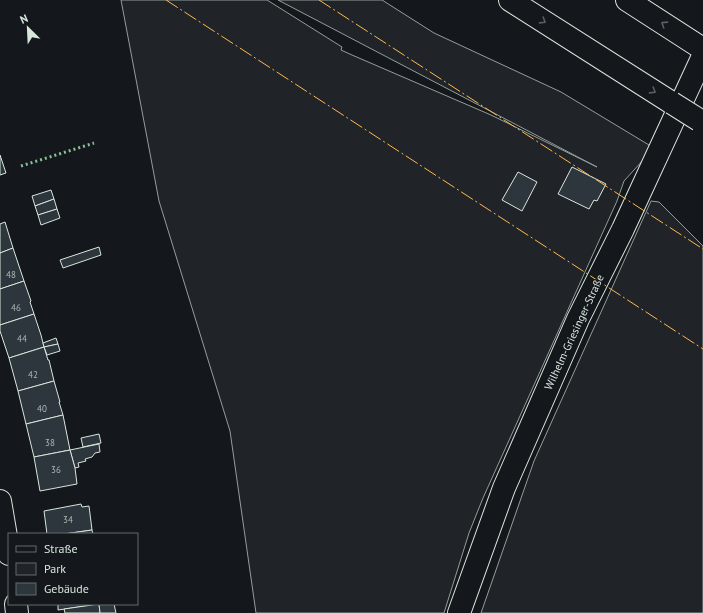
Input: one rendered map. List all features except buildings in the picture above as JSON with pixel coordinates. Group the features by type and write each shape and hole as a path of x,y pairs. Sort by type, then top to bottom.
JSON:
{"main road":[{"path":"510,0 701,121"},
{"path":"627,0 701,50"},
{"name":"Wilhelm-Griesinger-Straße","path":"459,613 504,488 572,333 623,228 701,50"},
{"path":"0,501 8,548"}],"green space":[{"path":"121,0 267,0 342,47 341,50 491,115 597,167 278,0 382,0 434,33 561,92 654,148 624,181 617,201 483,498 469,533 444,613 256,613 230,431 159,201"},
{"path":"651,201 659,202 703,246 703,613 481,613 534,461"}],"hedge":[{"path":"21,166 94,143"}],"power":[{"path":"166,0 703,349"},
{"path":"319,0 703,249"}]}
